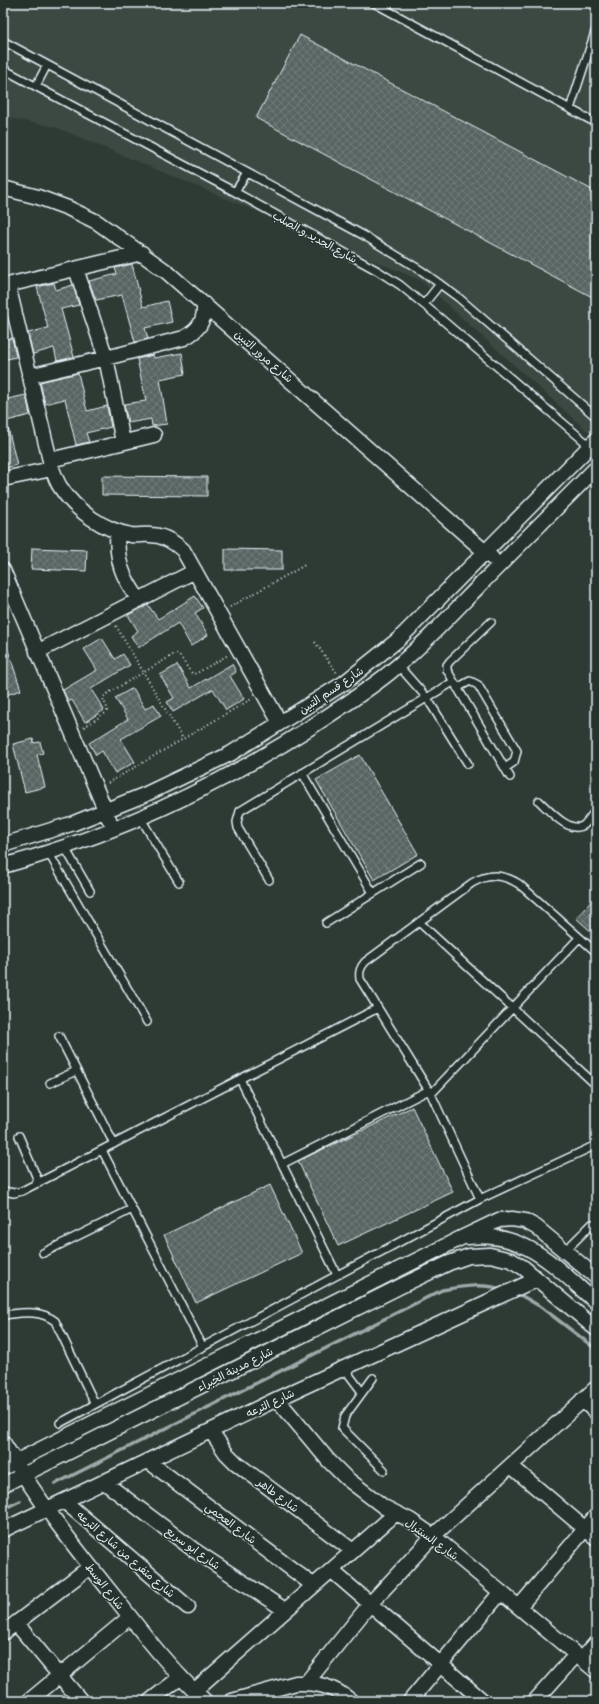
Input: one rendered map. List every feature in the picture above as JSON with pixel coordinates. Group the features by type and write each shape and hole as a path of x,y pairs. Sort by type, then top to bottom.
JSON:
{"street":[{"name":"شارع مرور التبين","path":"4,186 44,199 97,222 167,272 500,565"},
{"path":"142,253 5,286 30,376 51,464 60,487 71,502 86,514 117,532 134,535 151,534 163,537 174,542 183,550 280,723"},
{"path":"76,269 106,358 123,442"},
{"path":"30,376 184,338 193,333 201,325 204,315 204,304"},
{"path":"3,479 123,442 154,435"},
{"name":"شارع قسم التبين","path":"3,845 74,823 144,795 230,754 344,683 399,639 594,446"},
{"name":"شارع قسم التبين","path":"3,866 113,829 188,797 262,758 350,702 398,665 423,642 596,468"},
{"path":"117,532 117,551 121,568 128,584 139,600"},
{"path":"3,570 113,829"},
{"path":"37,652 195,571"},
{"name":"شارع مدينة الخبراء","path":"9,1465 499,1220 512,1219 525,1221 536,1226 596,1277"},
{"path":"459,1239 477,1236 495,1237 512,1240 528,1247 543,1256 596,1302"},
{"name":"شارع مدينة الخبراء","path":"3,1485 405,1284 449,1263 469,1256 490,1255 511,1260 538,1279 596,1329"},
{"name":"شارع الترعه","path":"3,1530 277,1399 538,1279"},
{"path":"307,1682 370,1604 433,1536 596,1388"},
{"name":"شارع السنترال","path":"277,1399 328,1460 346,1478 384,1507 410,1520 433,1536 596,1671"},
{"path":"582,1400 596,1412"},
{"name":"شارع طاهر","path":"211,1431 226,1453 236,1463 353,1551"},
{"name":"شارع الوسط","path":"3,1442 9,1465 23,1475 46,1509 130,1617 181,1677 205,1701"},
{"name":"شارع العجمي","path":"148,1461 313,1586"},
{"path":"511,1466 596,1538"},
{"name":"شارع ابو سريع","path":"104,1482 194,1550 285,1610"},
{"name":"شارع متفرع من شارع الترعه","path":"64,1501 188,1607"},
{"path":"194,1691 330,1570 396,1514"},
{"path":"519,1607 596,1516"},
{"path":"3,1632 90,1567"},
{"path":"330,1570 483,1701"},
{"path":"410,1701 501,1592"},
{"path":"29,1701 130,1617"},
{"path":"16,1623 81,1701"},
{"path":"535,1701 579,1657 596,1643"},
{"path":"150,1701 181,1677"},
{"path":"232,1701 296,1683 307,1682 329,1687 350,1701"}],"lane":[{"path":"374,3 596,122"},
{"path":"570,109 596,30"},
{"path":"3,41 383,246 440,284 465,303 596,417"},
{"path":"36,86 47,64"},
{"name":"شارع الحديد و الصلب","path":"3,69 235,192 378,271 400,285 594,446"},
{"path":"3,74 13,74"},
{"path":"235,192 247,173"},
{"path":"424,304 440,284"},
{"path":"491,622 447,665 447,670 510,777"},
{"path":"398,665 427,698 468,764"},
{"path":"269,880 238,828 238,816 243,808 427,698 455,685 470,681 478,685 517,751 514,762 505,768"},
{"path":"302,773 373,893"},
{"path":"539,801 563,823 570,827 577,828 583,825 596,810"},
{"path":"140,817 179,882"},
{"path":"64,846 90,891"},
{"path":"48,852 147,1022"},
{"path":"326,923 421,863"},
{"path":"480,1199 430,1092 360,979 359,973 361,967 365,962 481,878 491,876 501,876 520,884 596,952"},
{"path":"419,922 596,1085"},
{"path":"282,1164 430,1092 579,938"},
{"path":"3,1191 14,1193 39,1183 378,1008"},
{"path":"58,1036 114,1144"},
{"path":"50,1083 76,1071"},
{"path":"240,1079 337,1275"},
{"path":"19,1136 39,1183"},
{"path":"60,1423 480,1199 596,1145"},
{"path":"102,1150 203,1347"},
{"path":"43,1253 132,1209"},
{"path":"565,1251 592,1224"},
{"path":"3,1315 39,1313 48,1316 55,1321 95,1404"},
{"path":"344,1368 362,1392"},
{"path":"373,1378 344,1416 342,1428 384,1470"}],"path":[{"path":"219,613 305,565"},
{"path":"110,615 183,739"},
{"path":"315,642 344,683"},
{"path":"72,733 107,712 107,708 103,702 105,695 177,654 181,657 193,674 238,649"},
{"path":"97,790 262,692"}],"shaded area":[{"path":"3,3 596,3 596,439 420,280 55,127 3,117"}],"building":[{"path":"300,35 596,192 596,299 256,118"},
{"path":"132,264 143,307 167,301 172,322 145,328 148,339 135,342 122,295 96,300 89,281 117,274 115,268"},
{"path":"54,283 56,290 73,285 79,305 61,309 74,357 57,361 54,348 33,354 28,333 48,328 37,287"},
{"path":"12,338 16,357 3,360 3,340"},
{"path":"182,353 185,374 160,379 167,424 152,426 151,419 128,423 124,404 146,401 137,359 153,355 154,358"},
{"path":"78,373 87,411 107,406 111,427 86,433 89,442 76,445 65,399 45,404 40,382"},
{"path":"26,395 30,415 3,422 3,400"},
{"path":"7,424 17,465 3,469 3,425"},
{"path":"102,476 207,477 207,496 102,495"},
{"path":"32,548 87,550 86,571 31,569"},
{"path":"225,549 282,550 282,570 225,570"},
{"path":"195,596 203,608 195,613 208,635 191,646 178,623 138,648 131,636 138,631 128,615 148,605 158,619"},
{"path":"102,638 115,659 123,654 130,665 91,689 104,710 85,722 72,700 68,702 63,690 97,670 84,649"},
{"path":"3,641 5,641 21,690 3,696"},
{"path":"232,664 236,672 230,676 244,699 226,710 213,689 173,712 167,702 174,698 160,675 177,665 191,688"},
{"path":"133,688 145,709 154,704 161,716 121,739 135,762 115,773 102,751 96,755 89,743 128,719 115,698"},
{"path":"33,739 34,743 40,742 43,753 37,755 45,787 25,792 13,744"},
{"path":"360,755 418,854 374,880 316,780"},
{"path":"596,896 596,936 576,918"},
{"path":"412,1107 453,1192 338,1246 298,1161"},
{"path":"270,1185 302,1253 196,1303 164,1235"}],"waterway":[{"path":"55,1484 442,1290 466,1286 489,1286 505,1290"},
{"path":"517,1293 541,1307 596,1349"},
{"path":"3,1509 20,1501"}]}
